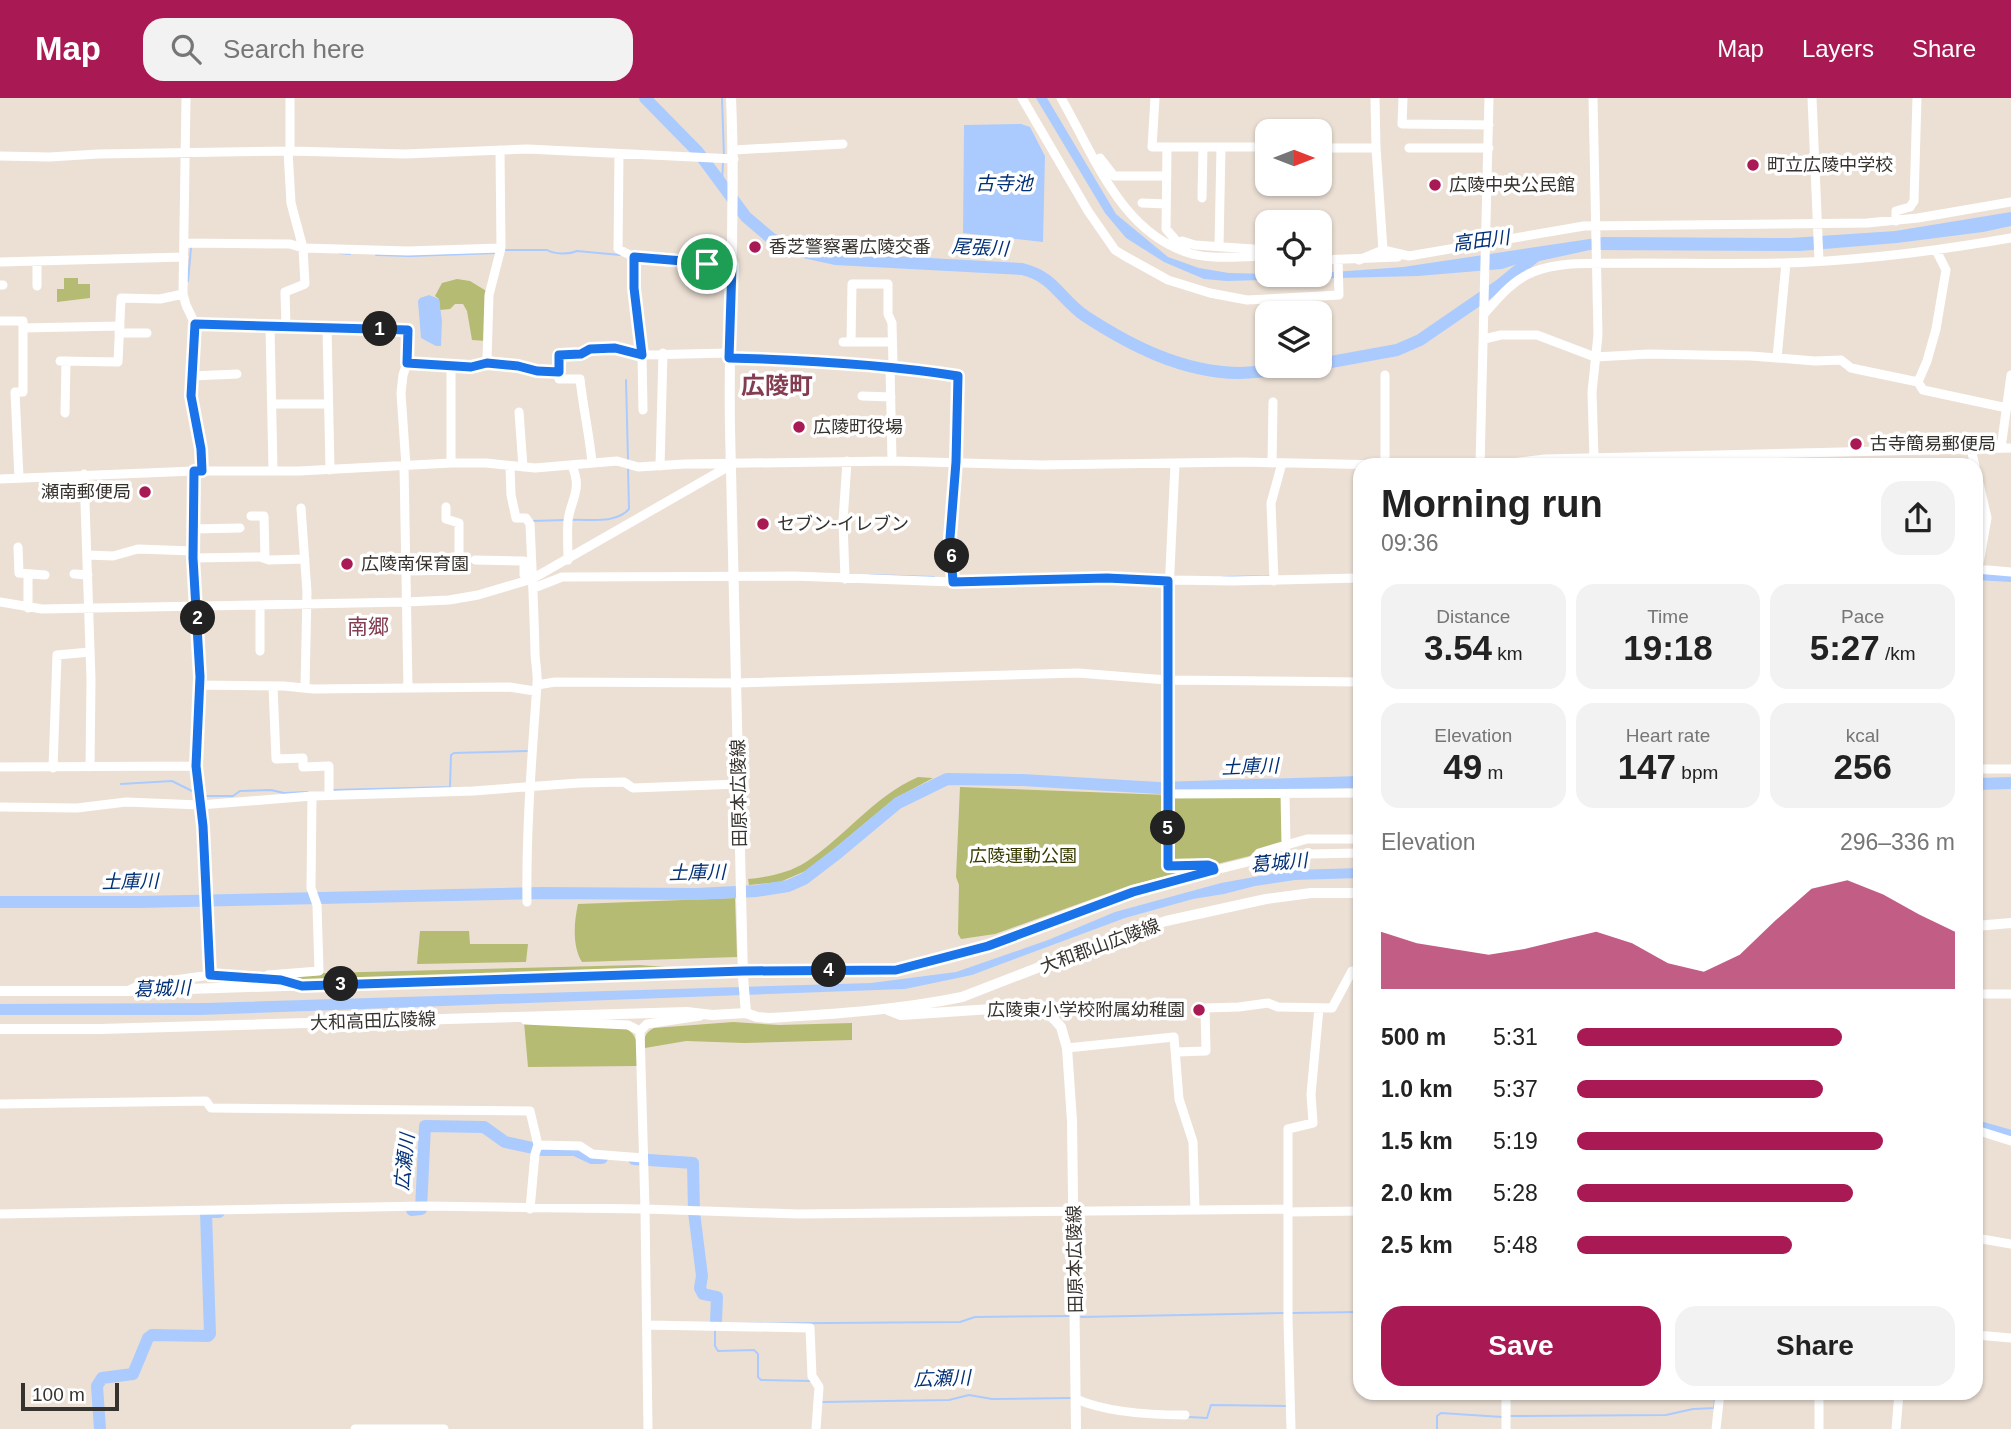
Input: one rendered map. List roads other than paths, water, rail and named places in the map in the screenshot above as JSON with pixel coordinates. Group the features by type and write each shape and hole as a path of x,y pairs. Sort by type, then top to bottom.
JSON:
{"main road":[{"name":"田原本広陵線","path":"731,98 726,157 733,184 729,356 745,1010 757,1017 769,1018 886,1009 901,1015 1023,1007 1051,1016 1061,1027 1067,1048 1074,1210 1076,1429"},
{"name":"大和郡山広陵線","path":"886,1009 962,997 1132,931 1166,921 1265,899 1311,893 1353,894"},
{"path":"1983,925 2011,923"},
{"path":"0,991 127,991 743,974"},
{"name":"大和高田広陵線","path":"0,1029 100,1029 687,1012 712,1014 745,1010"}],"street":[{"path":"186,98 183,294 195,324 192,404 201,449 193,529 200,685 196,766 208,909 210,975"},
{"path":"286,327 285,292 305,284 303,248 291,203 290,98"},
{"path":"1022,98 1088,211 1115,250 1168,280 1210,293 1247,299 1325,297 1339,295 1336,262 1332,258"},
{"path":"1061,98 1115,194 1138,222 1167,243 1195,254 1255,256"},
{"path":"1155,98 1152,147 1255,147"},
{"path":"1375,98 1383,250"},
{"path":"1402,98 1402,124 1489,125"},
{"path":"1482,458 1489,98"},
{"path":"1593,98 1598,335 1592,392 1594,457"},
{"path":"1812,98 1819,260"},
{"path":"1913,206 1917,98"},
{"path":"0,156 50,158 98,154 500,150 695,158 843,144"},
{"path":"1202,198 1203,147"},
{"path":"1219,246 1221,147"},
{"path":"1167,148 1166,229 1180,245 1192,248 1195,254"},
{"path":"1332,148 1376,148"},
{"path":"1409,148 1489,148"},
{"path":"487,360 489,295 501,252 500,150"},
{"path":"619,154 618,249 634,257 732,265"},
{"path":"1095,158 1100,158 1114,176 1167,176"},
{"path":"1332,262 1409,256 1595,227 1818,226 1896,221 2011,202"},
{"path":"1142,203 1166,204"},
{"path":"1896,221 1896,211 1913,206"},
{"path":"1913,206 1928,216"},
{"path":"1485,309 1510,286 1533,272 1560,266 1595,262 1819,260 1936,250 2011,238"},
{"path":"1179,241 1255,249"},
{"path":"184,243 501,252"},
{"path":"1359,260 1383,250 1409,256"},
{"path":"1918,382 1936,329 1947,270 1936,250"},
{"path":"0,262 184,257"},
{"path":"634,257 634,288 642,355 643,410"},
{"path":"37,261 37,286"},
{"path":"1777,358 1786,262"},
{"path":"892,342 847,342 852,284 888,284 888,314 892,323 892,342 891,366 892,461"},
{"path":"65,413 63,361 118,362 121,298 160,299 183,294"},
{"path":"0,321 23,321 23,392 15,392 19,478"},
{"path":"195,324 408,330 407,363 402,375 401,393 405,466 408,688"},
{"path":"270,327 273,471"},
{"path":"23,328 146,333"},
{"path":"327,328 330,470"},
{"path":"1484,340 1501,335 1537,334 1595,357 1649,354 1841,360 1850,368 1918,382 1923,390 2007,408"},
{"path":"592,462 580,379 559,379 559,355 581,354 590,349 615,348 642,355 826,361 891,366 958,376 956,462 950,538 953,578"},
{"path":"660,466 663,354"},
{"path":"407,363 471,367 487,363 559,372"},
{"path":"451,367 451,463"},
{"path":"192,376 237,374"},
{"path":"1385,375 1385,458"},
{"path":"1721,458 2006,448 2011,375"},
{"path":"862,396 891,397"},
{"path":"1273,402 1277,463 1271,503 1274,581"},
{"path":"272,404 328,404"},
{"path":"519,412 523,467"},
{"path":"1971,449 1973,458"},
{"path":"1564,458 1605,458"},
{"path":"0,479 84,474 330,470 451,463 523,467 572,466 592,462 660,466 847,461 1041,465 1353,464"},
{"path":"845,575 843,521 847,461"},
{"path":"1175,464 1168,581 1168,866 1208,865 1214,870"},
{"path":"0,602 29,608 89,608 406,602 449,600 478,595 533,577 568,560 731,465"},
{"path":"510,466 516,518 529,522 533,577 534,743 528,786 527,902"},
{"path":"568,560 568,519 576,487 572,466"},
{"path":"84,474 90,652 90,767"},
{"path":"1983,501 1987,518 1983,538"},
{"path":"406,571 459,570 459,523 446,519 446,506"},
{"path":"300,508 307,604 305,688"},
{"path":"251,516 264,516 265,558"},
{"path":"193,529 240,528"},
{"path":"19,547 19,573 45,575"},
{"path":"87,555 113,556 138,549 304,559"},
{"path":"475,560 524,561 524,575 533,577 845,575 1168,581 1353,578"},
{"path":"1983,570 2011,572"},
{"path":"74,574 88,575"},
{"path":"28,575 29,608"},
{"path":"260,605 260,651"},
{"path":"53,768 57,655 90,652"},
{"path":"200,685 534,689 555,682 735,683 1078,673 1167,680 1353,682"},
{"path":"273,685 276,760 303,758 303,766 329,766 329,791"},
{"path":"0,767 196,766"},
{"path":"1983,769 2011,769"},
{"path":"0,807 77,808 199,797 312,796 329,791 473,791 624,782 633,788 738,784"},
{"path":"1168,794 1353,793"},
{"path":"1285,794 1286,845"},
{"path":"260,979 287,972 319,971 317,905 311,888 312,796"},
{"path":"1252,861 1259,853 1307,839 1353,839"},
{"path":"743,974 896,970 988,946 1133,892 1214,870 1252,861 1310,854 1353,853"},
{"path":"1177,1052 1206,1051 1205,1007 1268,1003 1278,1007 1332,1008 1353,971"},
{"path":"127,991 140,985 210,975 281,980 302,986"},
{"path":"1983,994 2011,994"},
{"path":"1291,1429 1288,1129 1313,1123 1311,1094 1318,1008"},
{"path":"640,1031 648,1024 712,1014"},
{"path":"504,1018 536,1022 628,1025 640,1031"},
{"path":"640,1031 648,1429"},
{"path":"1067,1048 1174,1037 1179,1099 1193,1142 1195,1210"},
{"path":"0,1104 206,1101 211,1108 530,1111 538,1144 530,1209"},
{"path":"1983,1132 2011,1141"},
{"path":"538,1144 580,1146 592,1154 643,1158"},
{"path":"0,1214 424,1206 695,1209 798,1214 1074,1210 1353,1212"},
{"path":"1983,1239 2011,1244"},
{"path":"647,1325 810,1328 812,1376 819,1387 816,1429"},
{"path":"1983,1336 2011,1338"},
{"path":"1076,1399 1089,1405 1124,1412 1185,1415"},
{"path":"1506,1400 1506,1429"},
{"path":"1716,1429 1719,1400"},
{"path":"1819,1400 1819,1429"},
{"path":"1896,1429 1898,1400"},
{"path":"355,1429 444,1429"}],"water":[{"path":"1036,98 1047,98 1116,214 1168,257 1199,268 1255,274 1255,280 1204,279 1164,262 1126,238 1105,213"},
{"name":"古寺池","path":"1021,124 1030,127 1045,156 1043,242 963,233 964,125"},
{"path":"2011,212 2011,226 1897,243 1800,251 1590,250 1535,262 1523,262 1502,269 1418,276 1332,278 1332,272 1403,267 1603,237 1790,238 1895,231"},
{"path":"429,295 439,299 441,346 421,338 418,301"},
{"path":"1353,868 1353,878 1295,880 1193,899 1125,918 972,975 905,989 200,1015 0,1015 0,1004 206,1003 871,983 956,972 1048,940 1115,912 1221,883 1292,870"}],"waterway":[{"name":"尾張川","path":"645,98 698,152 746,217 772,239 803,252 835,259 1022,269 1042,277 1085,316 1139,347 1197,368 1238,373 1255,372"},
{"path":"722,98 724,156"},
{"path":"722,182 723,162"},
{"path":"188,281 191,248"},
{"path":"505,250 547,250 561,254 577,251 620,255"},
{"path":"339,253 350,254"},
{"path":"376,255 496,253"},
{"name":"尾張川","path":"1332,362 1397,350 1420,340 1500,285 1538,254"},
{"path":"628,258 630,273"},
{"path":"626,380 628,459"},
{"path":"571,520 610,519 624,514 629,509 628,468"},
{"path":"532,521 565,520"},
{"path":"1086,574 1123,575"},
{"path":"1983,574 2011,576"},
{"path":"870,575 934,577"},
{"path":"1223,577 1270,576"},
{"path":"333,790 450,787 451,755 454,753 527,751"},
{"name":"土庫川","path":"0,902 139,902 542,893 696,894 756,891 788,886 804,879 898,803 947,779 1022,780 1159,788 1353,782"},
{"path":"121,784 172,781 194,792"},
{"name":"土庫川","path":"1983,784 2011,783"},
{"path":"203,796 233,796 240,791 307,792"},
{"name":"広瀬川","path":"412,1210 421,1209 425,1126 484,1127 505,1142 542,1150 575,1150 592,1158 602,1158"},
{"name":"広瀬川","path":"1983,1128 2011,1136"},
{"name":"広瀬川","path":"634,1159 693,1163 694,1212 702,1276 700,1288 703,1294 717,1297 716,1322"},
{"name":"広瀬川","path":"100,1429 97,1386 102,1378 133,1374 148,1338 152,1335 210,1334 206,1212 219,1212"},
{"name":"広瀬川","path":"1292,1313 1353,1312"},
{"name":"広瀬川","path":"1081,1317 1283,1313"},
{"name":"広瀬川","path":"715,1324 960,1322 975,1317 1069,1316"},
{"name":"広瀬川","path":"715,1329 715,1346 718,1351 754,1350 758,1354 758,1377 761,1380 811,1381"},
{"name":"広瀬川","path":"823,1402 949,1400 969,1395 992,1399 1070,1398"},
{"name":"広瀬川","path":"1511,1416 1666,1415 1714,1408 1715,1400"},
{"name":"広瀬川","path":"1189,1417 1207,1418 1211,1405 1286,1406"},
{"name":"広瀬川","path":"1437,1429 1437,1416 1441,1413 1502,1417"}],"place":[{"name":"町立広陵中学校","path":"1753,165"},
{"name":"広陵中央公民館","path":"1435,185"},
{"name":"香芝警察署広陵交番","path":"755,247"},
{"name":"広陵町役場","path":"799,427"},
{"name":"古寺簡易郵便局","path":"1856,444"},
{"name":"瀬南郵便局","path":"145,492"},
{"name":"セブン-イレブン","path":"763,524"},
{"name":"広陵南保育園","path":"347,564"},
{"name":"広陵東小学校附属幼稚園","path":"1199,1010"}],"district":[{"name":"広陵町","path":"777,386"},
{"name":"南郷","path":"368,627"}],"water label":[{"name":"高田川","path":"1481,240"},
{"name":"葛城川","path":"1279,862"},
{"name":"葛城川","path":"162,988"}],"park label":[{"name":"広陵運動公園","path":"1023,856"}]}
